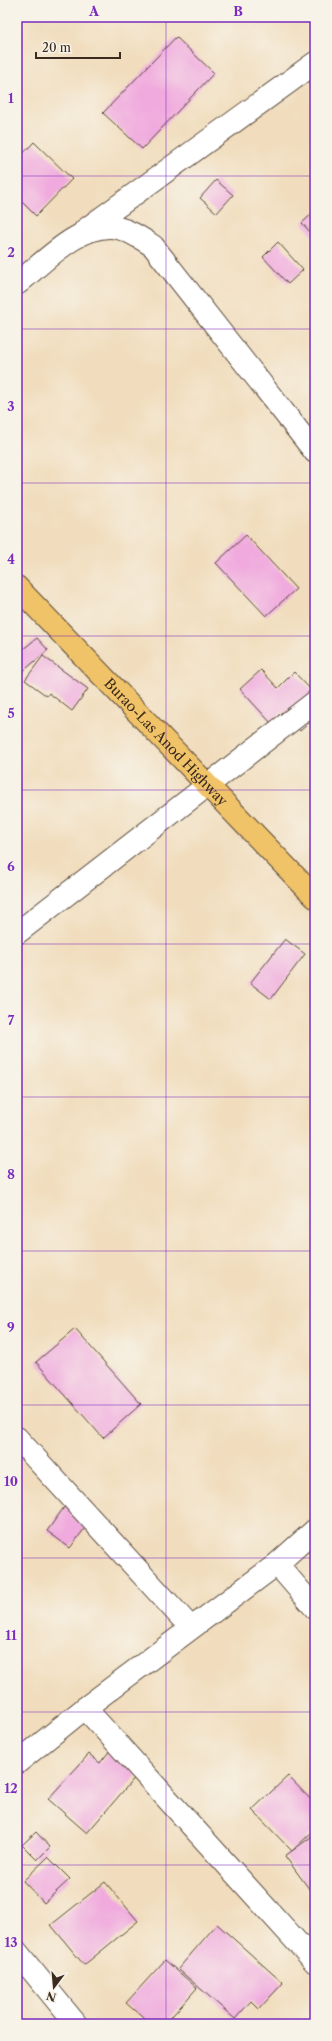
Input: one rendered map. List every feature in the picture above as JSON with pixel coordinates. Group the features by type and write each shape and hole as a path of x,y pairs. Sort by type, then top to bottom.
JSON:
{"highway":[{"name":"Burao-Las Anod Highway","path":"17,587 315,897"}],"street":[{"path":"17,284 71,240 315,63"},
{"path":"71,240 98,227 118,228 134,234 153,246 315,452"},
{"path":"17,933 315,702"},
{"path":"17,1438 191,1628"},
{"path":"17,1763 85,1708 277,1564 315,1530"},
{"path":"277,1564 315,1608"},
{"path":"85,1708 315,1962"},
{"path":"17,1952 76,2024"}],"building":[{"path":"176,37 214,73 142,149 103,113"},
{"path":"34,142 72,179 36,216 17,197 17,160"},
{"path":"216,180 233,195 217,213 200,198"},
{"path":"315,211 315,238 302,223"},
{"path":"278,242 303,270 288,284 263,257"},
{"path":"246,535 296,589 266,616 216,563"},
{"path":"37,638 48,650 21,673 17,669 17,654"},
{"path":"43,656 88,689 72,711 49,693 47,696 25,680"},
{"path":"261,670 278,688 294,672 315,694 315,718 300,731 282,712 271,723 240,689"},
{"path":"285,939 305,954 271,999 250,983"},
{"path":"75,1329 141,1404 103,1438 36,1362"},
{"path":"70,1499 94,1516 70,1548 47,1531"},
{"path":"115,1744 143,1768 87,1833 48,1799 89,1754 100,1763"},
{"path":"288,1776 315,1804 315,1829 292,1851 252,1810"},
{"path":"36,1832 50,1847 37,1860 22,1845"},
{"path":"315,1834 315,1897 285,1856"},
{"path":"48,1857 70,1879 44,1903 23,1881"},
{"path":"105,1882 138,1921 84,1965 51,1925"},
{"path":"217,1924 283,1983 259,2009 251,2001 235,2019 178,1969"},
{"path":"165,1960 197,1988 165,2024 150,2024 126,2003"}]}
